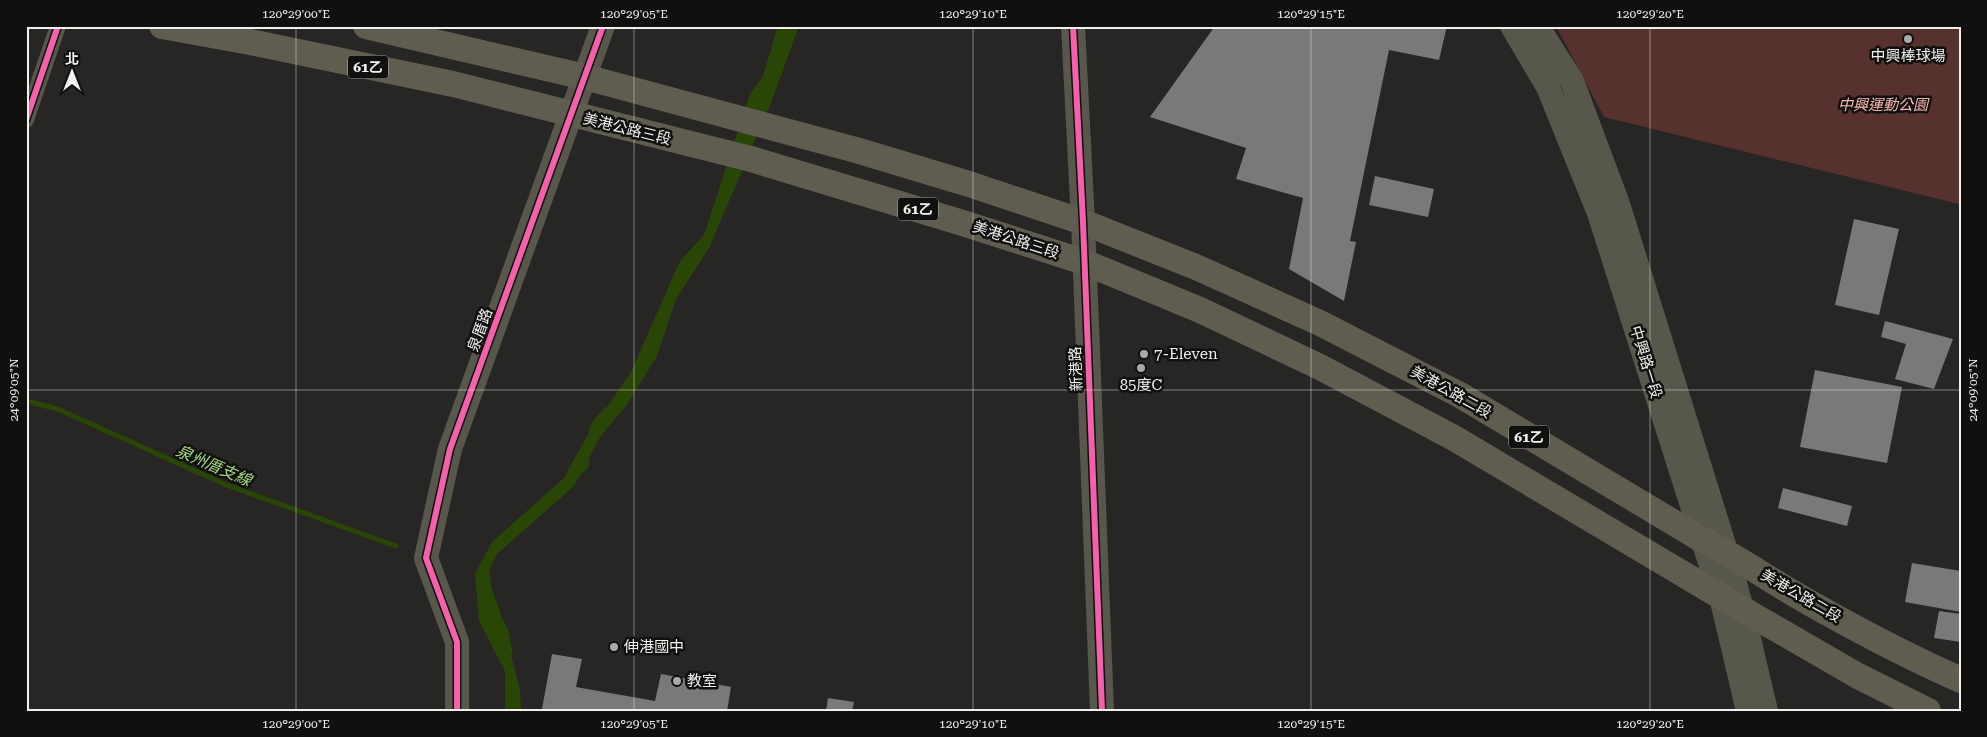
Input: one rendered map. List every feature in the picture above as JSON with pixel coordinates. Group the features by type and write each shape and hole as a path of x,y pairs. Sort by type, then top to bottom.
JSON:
{"main road":[{"name":"美港公路三段","path":"162,26 250,42 453,84 740,157 966,224 1084,262"},
{"name":"61乙","path":"366,26 586,77 754,122 950,178 1083,222"},
{"name":"泉厝路","path":"457,711 456,642 426,558 450,449 603,26"},
{"name":"新港路","path":"1074,26 1102,711"},
{"name":"中興路一段","path":"1512,26 1548,87 1599,213 1701,539 1732,603 1766,711"},
{"name":"中興路一段","path":"1537,26 1572,81 1618,204 1726,551 1748,711"},
{"name":"美港公路二段","path":"1083,222 1196,267 1320,323 1460,395 1701,539 1726,551 1791,592 1902,653 1961,680"},
{"name":"61乙","path":"1084,262 1200,310 1328,371 1454,438 1858,676 1928,711"}],"street":[{"path":"26,120 58,26"}],"green space":[{"name":"中興運動公園","path":"1556,26 1961,26 1961,197 1959,204 1604,117"}],"shaded area":[{"path":"778,26 799,26 771,103 709,248 676,299 657,356 626,406 600,437 574,486 497,554 489,570 492,590 499,609 520,690 521,711 505,711 505,671 479,621 475,574 492,542 564,478 584,441 631,372 680,261 704,235 750,94 763,76"}],"building":[{"path":"1215,26 1447,26 1439,60 1389,50 1350,241 1356,242 1344,301 1289,269 1303,198 1236,179 1246,148 1150,117"},
{"path":"1375,176 1434,189 1428,217 1369,205"},
{"path":"1854,219 1899,229 1879,315 1835,305"},
{"path":"1885,321 1953,339 1934,389 1895,379 1906,344 1881,337"},
{"path":"1815,370 1902,387 1887,463 1800,447"},
{"path":"1783,488 1852,506 1847,526 1778,508"},
{"path":"1912,563 1961,571 1961,612 1905,602"},
{"path":"1939,611 1961,614 1961,642 1934,638"},
{"name":"教室","path":"552,654 582,659 576,687 655,701 661,674 731,687 727,711 554,711 542,709"},
{"path":"828,698 854,702 852,711 826,711"}],"waterway":[{"name":"泉州厝支線","path":"26,401 58,409 224,484 396,546"},
{"path":"591,434 593,425 606,410"},
{"path":"579,473 586,466 587,457"},
{"path":"501,622 506,631 510,652"}],"cycle path":[{"path":"26,120 58,26"},
{"path":"457,711 457,642 426,558 450,449 603,26"},
{"path":"1073,26 1083,222 1102,711"}],"place":[{"name":"中興棒球場","path":"1908,39"},
{"name":"7-Eleven","path":"1144,354"},
{"name":"85度C","path":"1141,368"},
{"name":"伸港國中","path":"614,647"},
{"name":"教室","path":"677,681"}]}
